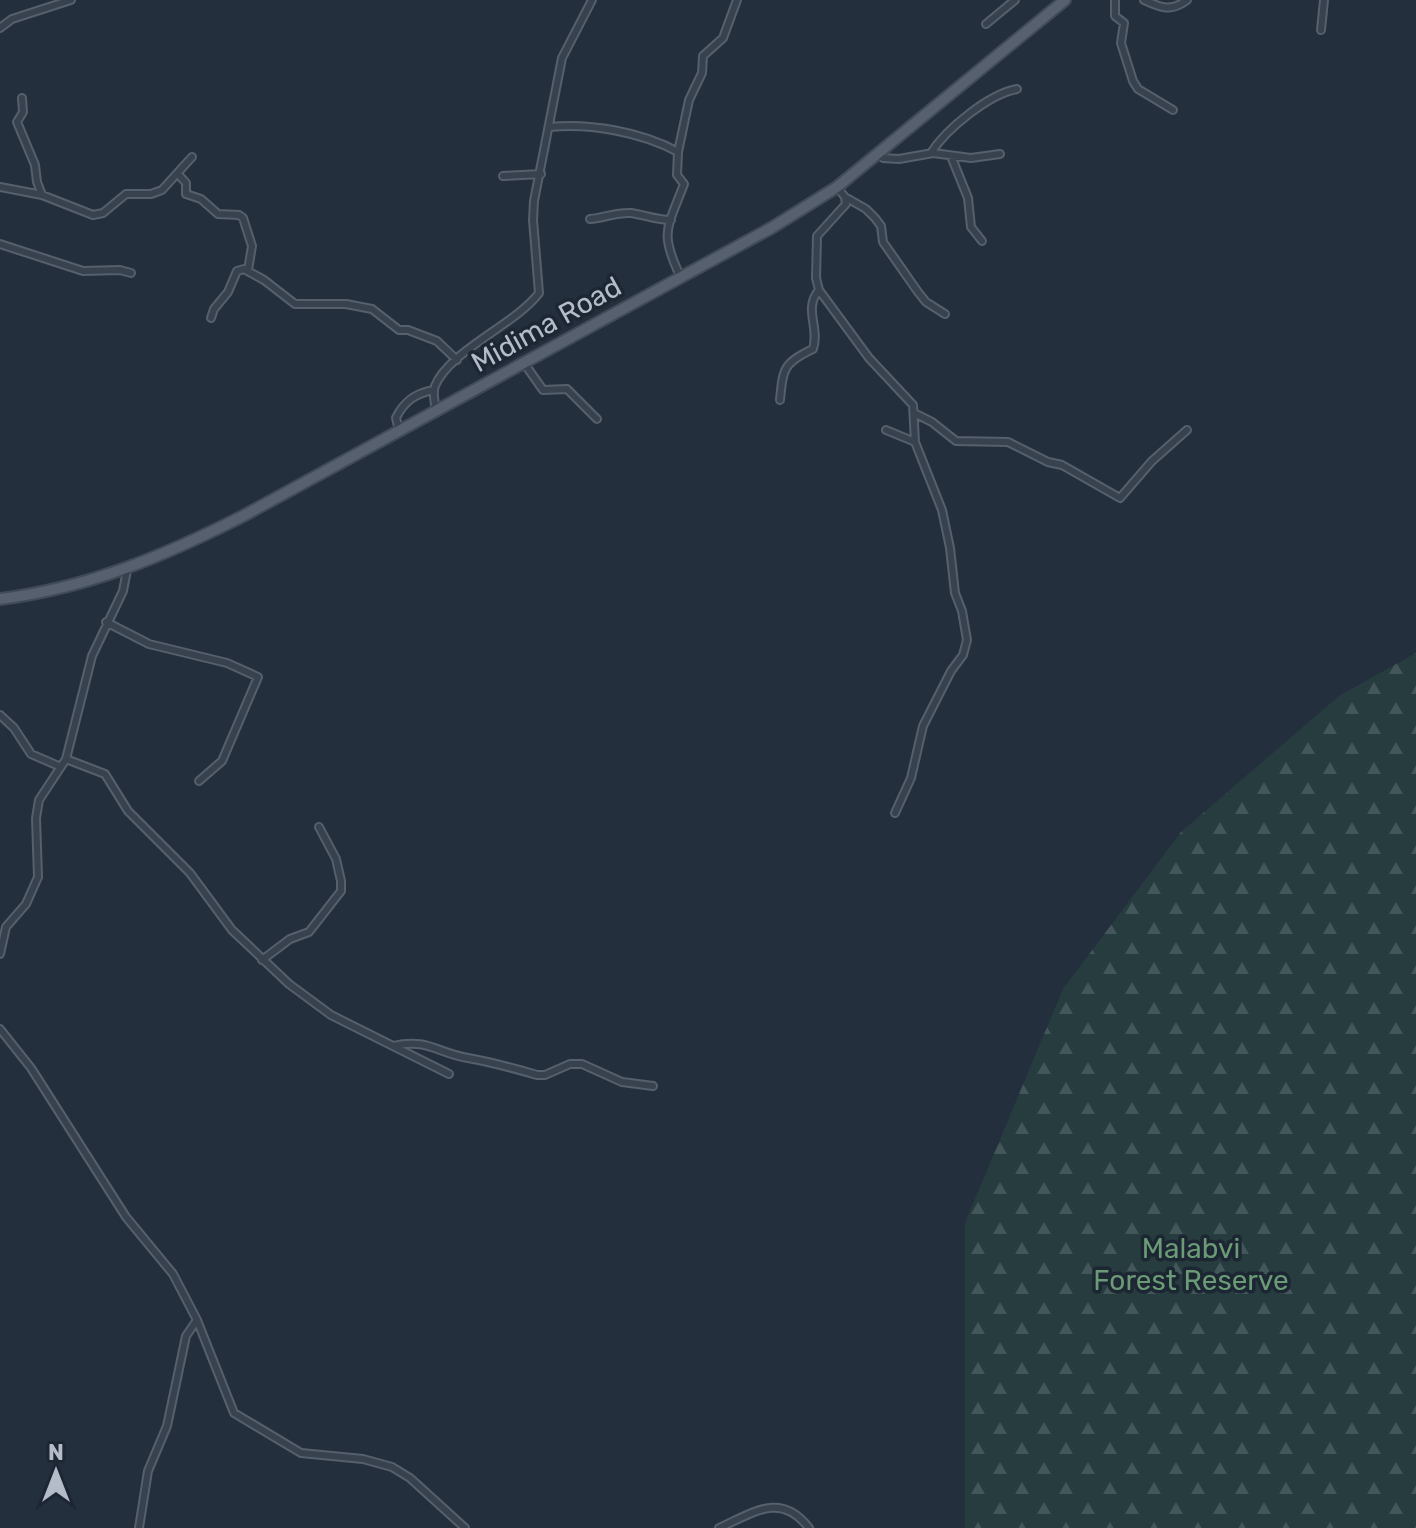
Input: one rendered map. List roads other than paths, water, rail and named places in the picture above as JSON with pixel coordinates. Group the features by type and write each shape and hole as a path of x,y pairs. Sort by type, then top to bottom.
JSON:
{"main road":[{"name":"Midima Road","path":"0,599 51,591 127,570 164,555 243,516 793,216 837,187 1059,2"}],"street":[{"path":"0,28 12,19 71,0"},
{"path":"436,411 434,390 440,378 457,360 521,311 539,293 533,220 541,174 562,58 592,0"},
{"path":"681,278 668,249 666,233 684,184 677,175 678,152 689,100 702,73 703,56 723,38 737,0"},
{"path":"986,24 1015,0"},
{"path":"1115,0 1115,16 1124,23 1122,47 1133,81 1138,89 1173,110"},
{"path":"1144,0 1169,9 1187,0"},
{"path":"1321,30 1324,0"},
{"path":"931,153 946,133 982,105 1004,92 1017,89"},
{"path":"22,98 23,112 17,122 35,165 42,195"},
{"path":"550,127 575,126 653,140 678,152"},
{"path":"877,153 883,158 899,159 931,153 978,157 1000,154"},
{"path":"951,156 968,198 971,227 982,241"},
{"path":"0,187 42,195 93,215 103,213 126,194 157,193 192,157"},
{"path":"178,174 186,183 186,194 201,199 218,214 234,214 243,218 252,246 248,270"},
{"path":"503,176 541,174"},
{"path":"837,187 845,197 875,218 881,226 883,242 918,292 926,302 945,314"},
{"path":"845,197 843,210 817,236 816,278 819,290 869,358 909,399 914,413 915,442 942,510 966,648 923,726 914,770 895,813"},
{"path":"590,219 634,213 657,220 671,220"},
{"path":"0,244 83,271 120,270 131,273"},
{"path":"211,318 237,271 248,270 295,304 346,304 372,309 399,330 408,330 437,341 457,360"},
{"path":"780,400 782,376 787,365 793,358 813,349 817,336 811,313 812,298 819,290"},
{"path":"524,363 543,390 567,389 597,419"},
{"path":"399,430 396,418 404,404 434,390"},
{"path":"914,413 932,422 956,441 1008,442 1041,459 1062,465 1120,498 1152,461 1187,430"},
{"path":"886,430 915,442"},
{"path":"0,954 6,927 26,904 38,877 37,811 43,792 66,759 92,656 123,591 127,570"},
{"path":"106,622 149,644 227,663 258,677 222,761 199,781"},
{"path":"0,715 14,728 31,754 61,767"},
{"path":"66,759 105,774 128,811 190,873 222,919 262,960 320,1008 449,1074"},
{"path":"262,960 290,939 309,932 341,891 336,859 319,827"},
{"path":"0,1029 31,1068 126,1217 167,1265 197,1320 238,1417 301,1453 363,1459 392,1467 416,1483 465,1528"},
{"path":"393,1046 407,1043 436,1046 468,1058 485,1059 537,1075 545,1075 570,1064 582,1064 622,1082 653,1086"},
{"path":"139,1528 148,1471 167,1426 185,1338 197,1320"},
{"path":"719,1528 774,1507 796,1513 809,1528"}],"park label":[{"name":"Malabvi Forest Reserve","path":"1191,1264"}]}
